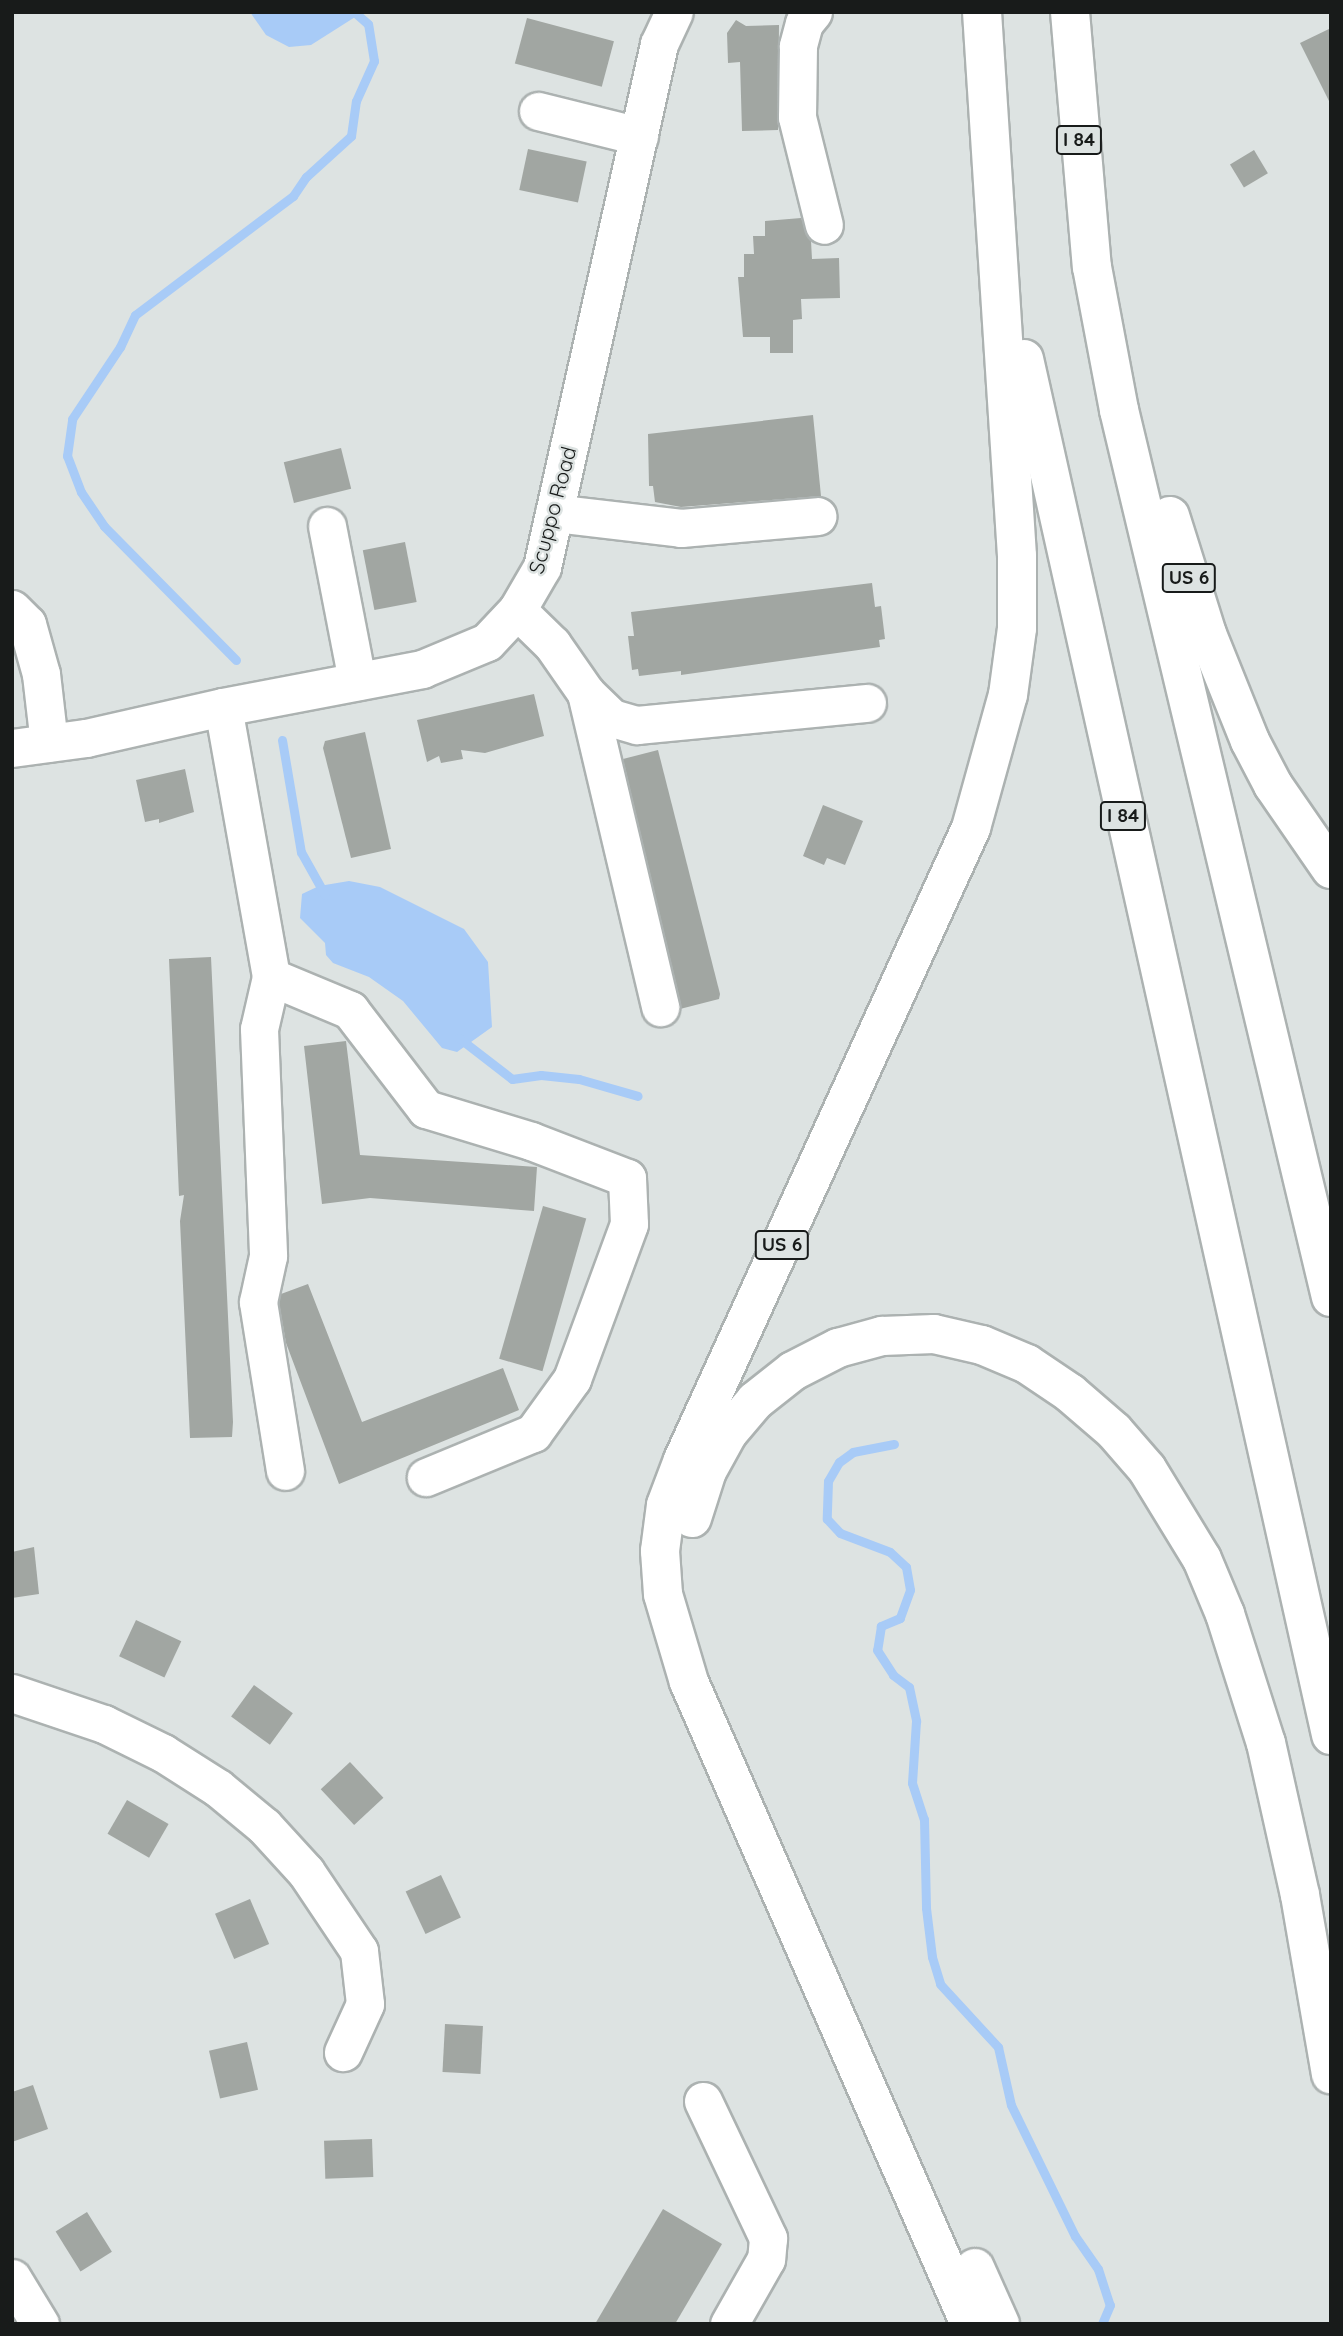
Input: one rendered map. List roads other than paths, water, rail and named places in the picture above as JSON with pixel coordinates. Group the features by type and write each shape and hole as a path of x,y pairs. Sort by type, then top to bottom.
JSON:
{"highway":[{"name":"I 84","path":"982,12 987,126 1007,279 1044,456 1331,1735"},
{"name":"I 84","path":"1070,12 1092,267 1119,410 1331,1297"},
{"name":"US 6","path":"970,2324 689,1682 663,1594 660,1551 666,1505 682,1460 945,893 992,766 1015,641 1017,556 987,126"},
{"name":"US 6","path":"1092,267 1207,634 1230,693 1273,785 1331,869"},
{"path":"999,2324 713,1672 689,1591 687,1552 692,1511 707,1471 746,1411 793,1371 838,1348 882,1336 934,1334 982,1345 1027,1364 1070,1393 1114,1431 1147,1469 1202,1559 1248,1678 1300,1895 1331,2074"}],"street":[{"name":"Scuppo Road","path":"12,748 422,669 487,642 517,610 542,568 659,44 674,12"},
{"path":"813,12 804,23 798,46 797,117 824,225"},
{"path":"538,111 639,136"},
{"path":"554,513 681,528 817,516"},
{"path":"327,526 358,681"},
{"path":"12,609 27,624 41,674 49,743"},
{"path":"517,610 552,644 586,693 612,718 637,725 867,703"},
{"path":"586,693 660,1007"},
{"path":"223,706 271,977 258,1029 268,1256 258,1302 285,1471"},
{"path":"271,977 350,1010 426,1109 531,1141 627,1178 629,1224 572,1379 533,1433 426,1477"},
{"path":"12,1693 104,1724 163,1753 218,1788 264,1826 306,1872 359,1951 365,2004 343,2052"},
{"path":"703,2101 768,2238 766,2259 729,2324"},
{"path":"12,2278 32,2321"}],"water":[{"path":"250,12 363,12 311,45 289,47 266,35"},
{"path":"349,881 380,887 464,929 488,962 492,1027 457,1052 442,1048 403,1001 369,977 333,963 326,955 325,943 300,918 302,894 319,886"}],"waterway":[{"path":"236,660 104,526 81,492 67,456 72,419 120,347 135,315 293,196 306,177 351,136 356,101 374,61 368,24 354,12"},
{"path":"282,740 301,852 325,895"},
{"path":"459,1038 512,1079 541,1075 579,1079 638,1096"},
{"path":"894,1444 853,1452 839,1462 828,1481 827,1519 840,1533 890,1552 906,1567 910,1590 900,1618 881,1626 877,1650 893,1675 909,1687 916,1721 912,1783 924,1819 926,1908 932,1957 940,1984 998,2047 1011,2105 1075,2236 1098,2269 1110,2305 1102,2324"}]}
